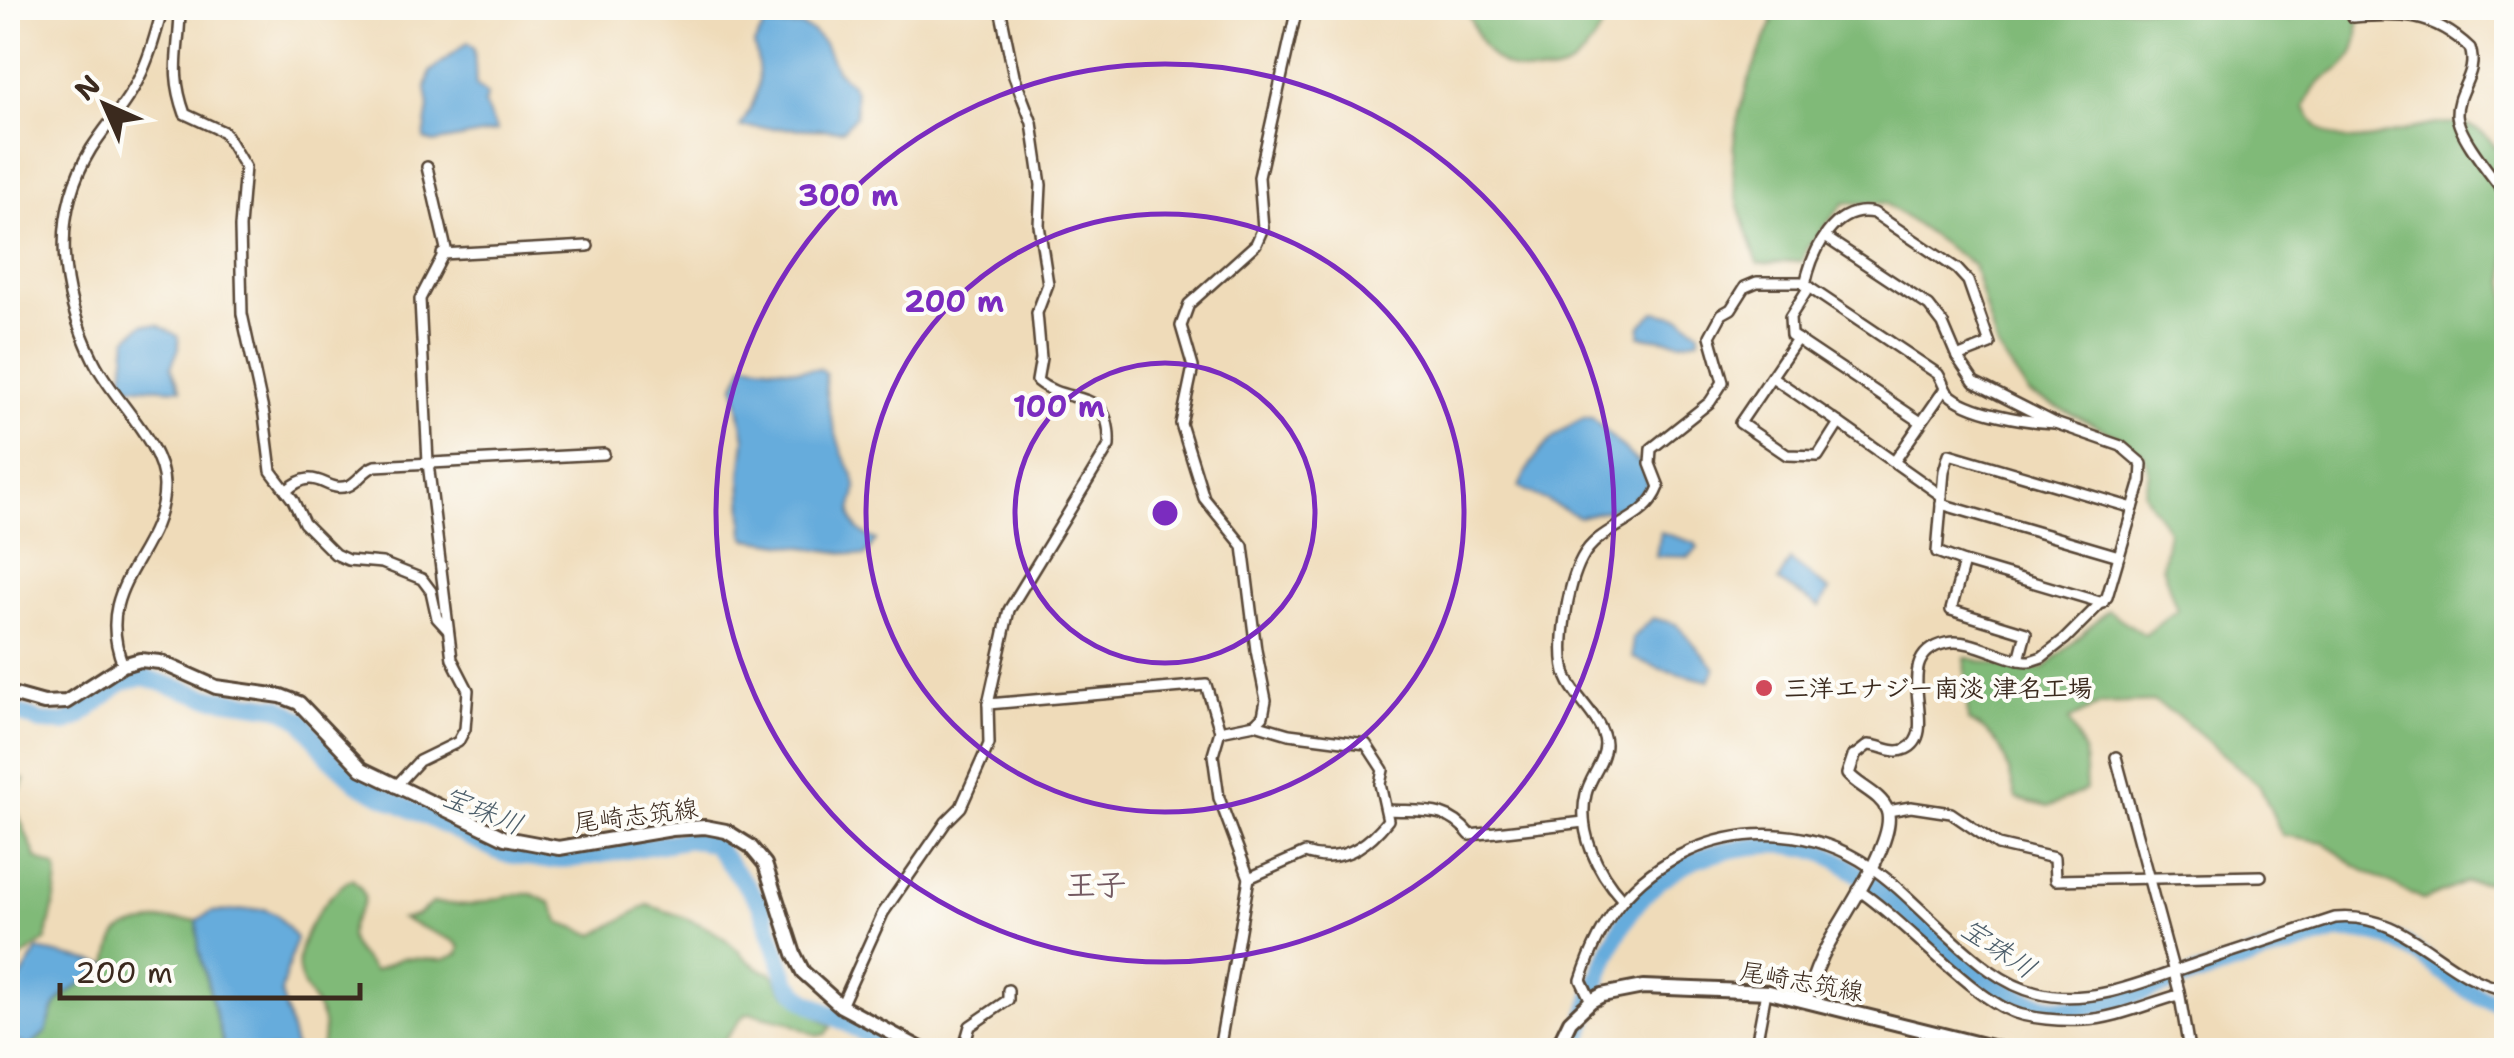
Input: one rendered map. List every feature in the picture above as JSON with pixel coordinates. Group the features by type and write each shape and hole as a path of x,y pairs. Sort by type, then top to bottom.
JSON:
{"main road":[{"name":"尾崎志筑線","path":"123,665 140,660 160,662 216,687 281,696 299,703 362,769 505,838 559,848 691,827 716,828 734,834 765,864 803,972 841,1006 918,1049"},
{"path":"8,692 44,703 66,702 123,665"},
{"name":"尾崎志筑線","path":"1589,999 1643,987 1766,992 1967,1046 2004,1050"},
{"path":"1556,1050 1589,999"}],"street":[{"path":"123,665 113,633 114,613 159,515 164,478 152,447 112,394 85,341 66,275 63,234 79,172 138,81 163,8"},
{"path":"180,8 175,87 185,114 224,132 245,167 240,227 242,314 264,414 271,471 304,523 335,554 348,560 382,563 422,579 431,592 437,618 448,630"},
{"path":"841,1006 883,913 960,807 989,744 988,704 1015,596 1109,446 1106,416 1094,402 1049,390 1037,381 1041,358 1036,336 1037,313 1048,284 1039,225 1041,185 1032,123 1014,76 1000,8"},
{"path":"1255,724 1263,716 1266,700 1243,546 1204,498 1181,424 1193,367 1181,326 1189,304 1256,244 1264,228 1260,177 1297,8"},
{"path":"2353,17 2407,15 2430,21 2452,31 2470,48 2472,76 2457,114 2461,130 2506,195"},
{"path":"395,787 416,763 454,745 464,733 468,687 454,664 428,464 420,298 446,249 427,167"},
{"path":"1921,422 1791,334 1790,317 1807,286 1811,258 1840,219 1862,210 1874,213 1958,269 1968,281 1990,344 1958,357"},
{"path":"1806,1000 1821,958 1870,869 1889,825 1888,811 1879,799 1848,774 1854,756 1868,745 1898,751 1915,743 1920,732 1916,673 1926,654 1939,645 1956,642 2030,661 2042,657 2103,603 2142,474 2142,464 2136,456 2101,437 2055,423 1974,382 1929,306 1826,237"},
{"path":"442,254 588,246"},
{"path":"1622,899 1604,880 1584,822 1586,794 1605,745 1602,733 1567,678 1564,663 1570,588 1591,546 1653,503 1659,487 1650,464 1651,449 1710,402 1724,382 1710,336 1722,314 1731,309 1745,287 1758,282 1801,282 1938,374 1944,390 1894,462"},
{"path":"1797,339 1740,424 1788,455 1818,456 1839,423"},
{"path":"1772,377 1894,462 1941,500 2119,556"},
{"path":"1944,390 1964,404 2030,424 2055,423"},
{"path":"286,491 302,480 314,478 346,486 369,468 604,454"},
{"path":"2103,603 1938,552 1949,454 2134,508"},
{"path":"1964,562 1951,610 2026,633 2019,660"},
{"path":"988,704 1206,685 1220,731 1213,755 1218,798 1249,878 1219,1050"},
{"path":"1220,731 1255,724 1289,734 1366,744 1382,770 1380,784 1388,820 1380,830 1347,854 1325,860 1304,853 1249,878"},
{"path":"2116,757 2179,993 2189,1050"},
{"path":"1888,811 1911,806 1956,814 1998,845 2054,858 2055,880 2261,876"},
{"path":"1388,810 1435,812 1457,818 1470,835 1584,822"},
{"path":"1589,999 1580,980 1592,947 1622,899 1670,860 1697,848 1733,837 1788,835 1837,848 1870,869 1972,957 2010,983 2038,994 2075,997 2122,990 2335,918 2354,917 2385,923 2472,980 2506,990"},
{"path":"1859,889 1989,998 2020,1014 2082,1020 2107,1017 2179,993"},
{"path":"1924,942 1928,918"},
{"path":"963,1050 970,1026 1008,1000 1008,990"},
{"path":"1756,1050 1766,992"}],"green space":[{"path":"1465,8 1614,8 1578,60 1562,70 1539,73 1515,69 1494,58"},
{"path":"1764,8 2239,11 2358,8 2355,50 2312,92 2305,107 2320,128 2338,138 2359,140 2455,123 2476,129 2490,140 2506,165 2506,883 2466,882 2424,900 2355,866 2324,842 2282,835 2259,785 2177,715 2154,702 2101,704 2069,720 2084,752 2086,790 2048,807 2016,799 1997,743 1968,721 1965,657 2022,671 2044,669 2108,610 2145,635 2177,610 2162,566 2168,530 2144,493 2149,473 2144,454 2118,436 2029,394 1997,348 1973,265 1885,203 1844,203 1807,248 1802,261 1758,264 1738,202 1733,165 1740,109 1773,21"},
{"path":"16,776 25,780 15,800 18,813 36,858 56,868 57,882 46,940 15,962 8,962 8,788"},
{"path":"352,879 364,895 364,902 350,937 374,971 402,958 443,960 458,954 460,947 454,941 402,919 416,916 432,903 470,905 532,894 551,903 560,922 595,935 647,905 721,936 751,963 772,973 783,991 831,1027 826,1034 817,1036 788,1022 750,1013 743,1016 717,1050 319,1050 324,1026 302,981 299,959 307,933 322,906"},
{"path":"160,920 197,920 199,950 225,1050 31,1050 29,1047 46,1032 62,997 108,965 122,930"}],"water":[{"path":"766,24 801,26 824,43 836,70 855,92 856,115 843,130 740,127 756,96 759,78 754,44"},
{"path":"468,42 474,47 476,86 487,95 484,104 497,131 433,143 424,139 430,72"},
{"path":"1654,312 1681,317 1699,331 1699,339 1682,342 1640,336 1641,326"},
{"path":"143,324 158,325 178,336 179,348 171,367 181,389 122,386 127,338"},
{"path":"745,363 821,369 826,374 833,424 856,484 852,516 859,530 876,540 865,556 748,539 744,535 741,476 745,439 735,385"},
{"path":"1584,418 1592,418 1642,464 1649,485 1627,505 1579,517 1519,487 1545,446"},
{"path":"1660,532 1695,543 1698,548 1689,557 1656,556"},
{"path":"1790,560 1829,590 1820,607 1778,581"},
{"path":"1653,618 1676,624 1715,668 1709,681 1633,658 1632,639"},
{"path":"264,909 277,915 296,938 281,992 296,1050 225,1050 199,950 197,920 212,912"},
{"path":"38,950 109,965 62,997 46,1032 29,1047 15,1041 8,1027 15,1016 17,984"}],"waterway":[{"name":"宝珠川","path":"8,708 41,722 65,723 80,716 122,682 144,677 207,697 279,707 302,720 330,758 358,784 502,853 546,860 691,839 713,844 761,904 788,983 806,1001 888,1050"},
{"name":"宝珠川","path":"1576,1050 1608,955 1639,901 1661,879 1690,862 1725,851 1770,845 1804,847 1838,860 1978,974 2036,1003 2068,1008 2105,1004 2344,931 2391,939 2475,994 2506,1004"}],"place":[{"name":"三洋エナジー南淡 津名工場","path":"1764,688"}],"district":[{"name":"王子","path":"1096,885"}]}
